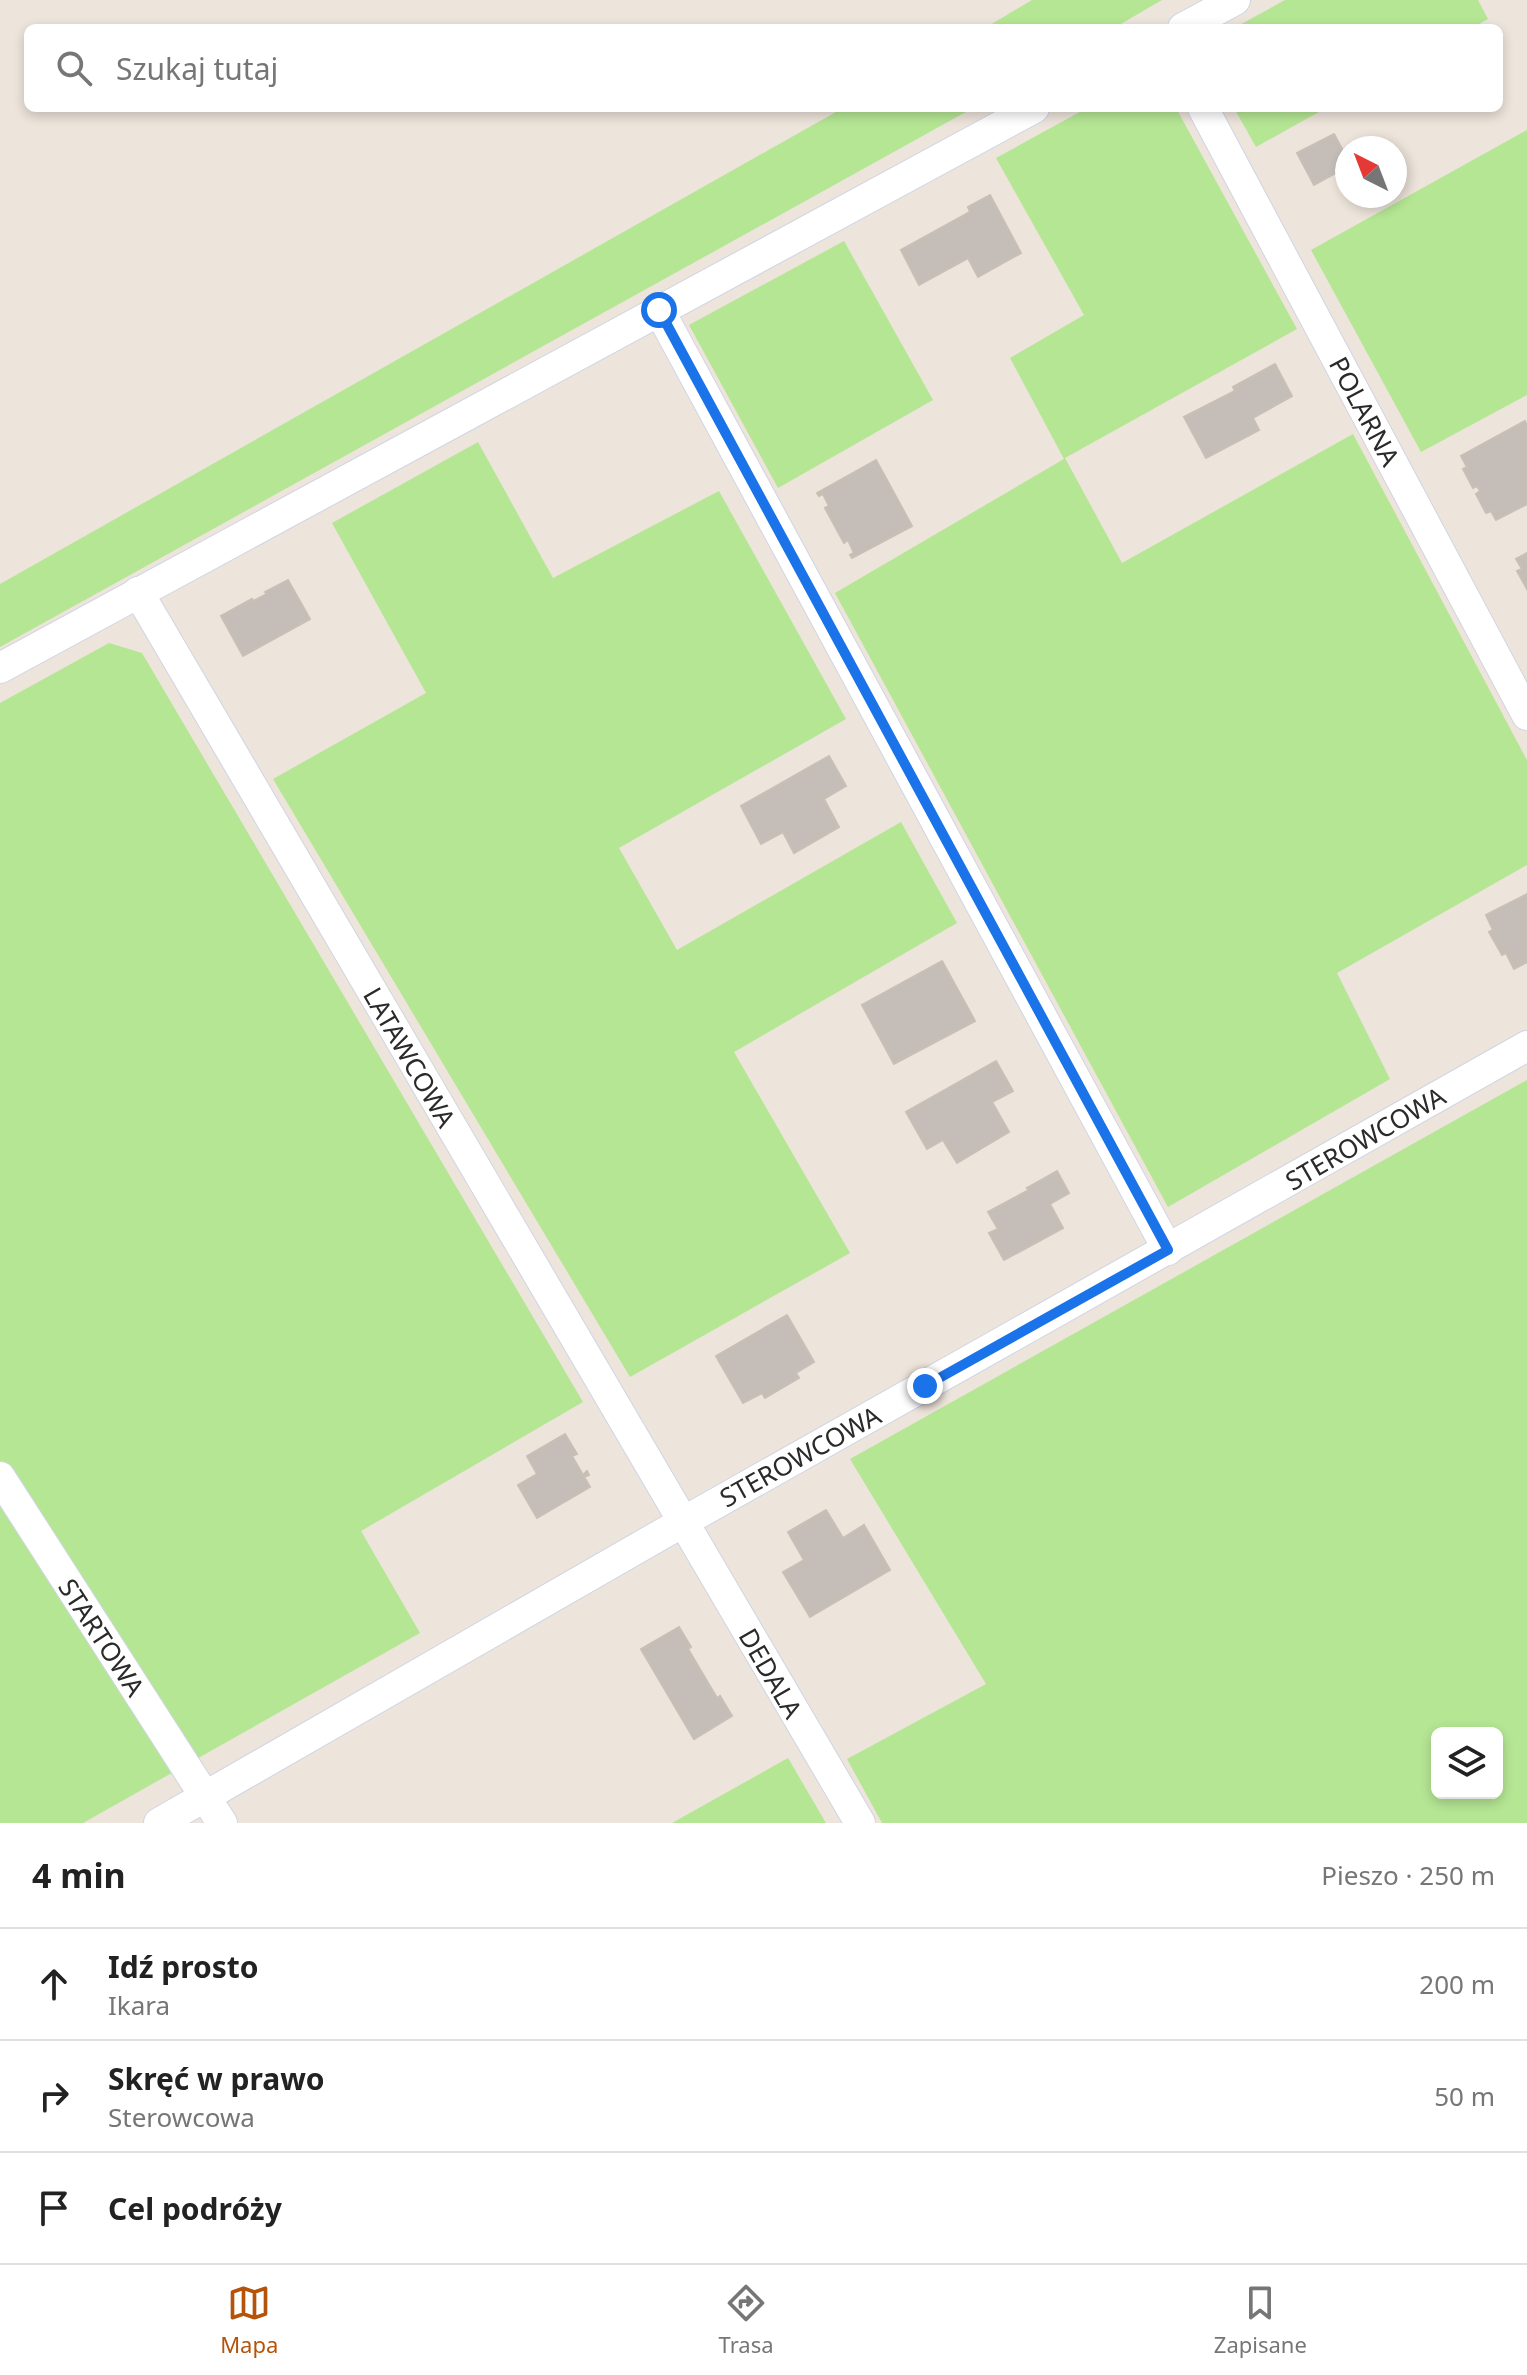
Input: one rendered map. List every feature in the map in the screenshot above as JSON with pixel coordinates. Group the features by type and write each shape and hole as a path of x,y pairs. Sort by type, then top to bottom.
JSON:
{"street":[{"path":"1190,24 1235,0"},
{"path":"0,668 1027,112"},
{"name":"POLARNA","path":"1205,112 1527,715"},
{"path":"659,310 1168,1250"},
{"name":"LATAWCOWA","path":"138,592 683,1522"},
{"name":"STEROWCOWA","path":"159,1823 683,1522 1527,1046"},
{"name":"STARTOWA","path":"0,1477 222,1823"},
{"name":"DEDALA","path":"683,1522 860,1823"}],"green space":[{"path":"1032,0 1162,0 1121,24 992,24"},
{"path":"1285,0 1478,0 1488,19 1479,24 1241,24"},
{"path":"836,112 966,112 0,647 0,584"},
{"path":"1080,112 1178,112 1297,329 1065,458 1122,563 1353,434 1527,760 1527,865 1337,973 1390,1079 1168,1207 835,593 1064,459 1010,358 1084,315 996,158"},
{"path":"1236,112 1319,112 1256,147"},
{"path":"1527,130 1527,395 1421,452 1311,250 1387,208 1407,208 1407,197"},
{"path":"844,241 933,400 778,488 689,325"},
{"path":"478,442 553,578 719,491 846,719 619,848 677,950 901,822 957,923 734,1052 850,1253 630,1377 273,779 426,693 332,523"},
{"path":"109,643 142,653 583,1402 361,1531 420,1633 83,1823 0,1823 0,703"},
{"path":"1527,1080 1527,1823 882,1823 847,1759 986,1684 850,1459"},
{"path":"788,1758 826,1823 672,1823 681,1818"}],"building":[{"path":"1334,134 1335,174 1314,185 1297,153"},
{"path":"990,195 1021,253 978,277 968,258 919,285 901,250 970,212 968,207"},
{"path":"1275,364 1292,396 1253,418 1259,430 1206,458 1184,417 1235,391 1233,387"},
{"path":"1525,421 1527,504 1496,520 1491,511 1486,513 1476,494 1480,491 1477,486 1473,488 1463,469 1467,467 1461,456"},
{"path":"876,460 912,526 852,558 850,555 854,553 848,540 844,543 825,508 829,506 823,494 819,496 817,493"},
{"path":"1527,553 1527,589 1517,571 1522,569 1516,559"},
{"path":"288,580 310,619 243,656 221,616"},
{"path":"829,756 846,786 824,799 839,827 794,853 783,832 761,844 741,806"},
{"path":"1527,894 1527,962 1514,969 1489,932 1493,930 1486,915"},
{"path":"942,961 975,1021 894,1064 862,1005"},
{"path":"996,1061 1013,1091 992,1102 1009,1132 957,1163 943,1140 927,1149 906,1112"},
{"path":"1057,1171 1069,1193 1050,1204 1063,1228 1004,1260 989,1233 998,1229 988,1212"},
{"path":"787,1315 814,1362 796,1373 799,1378 765,1398 762,1393 743,1403 716,1356"},
{"path":"565,1434 577,1454 572,1456 583,1475 587,1471 589,1475 584,1477 590,1487 537,1518 518,1485 537,1474 527,1456"},
{"path":"826,1510 843,1538 864,1525 890,1570 810,1617 783,1572 804,1560 788,1532"},
{"path":"679,1627 691,1647 688,1649 717,1698 720,1696 732,1716 694,1739 641,1649"}],"route":[{"path":"659,310 1168,1250 925,1386"}]}
